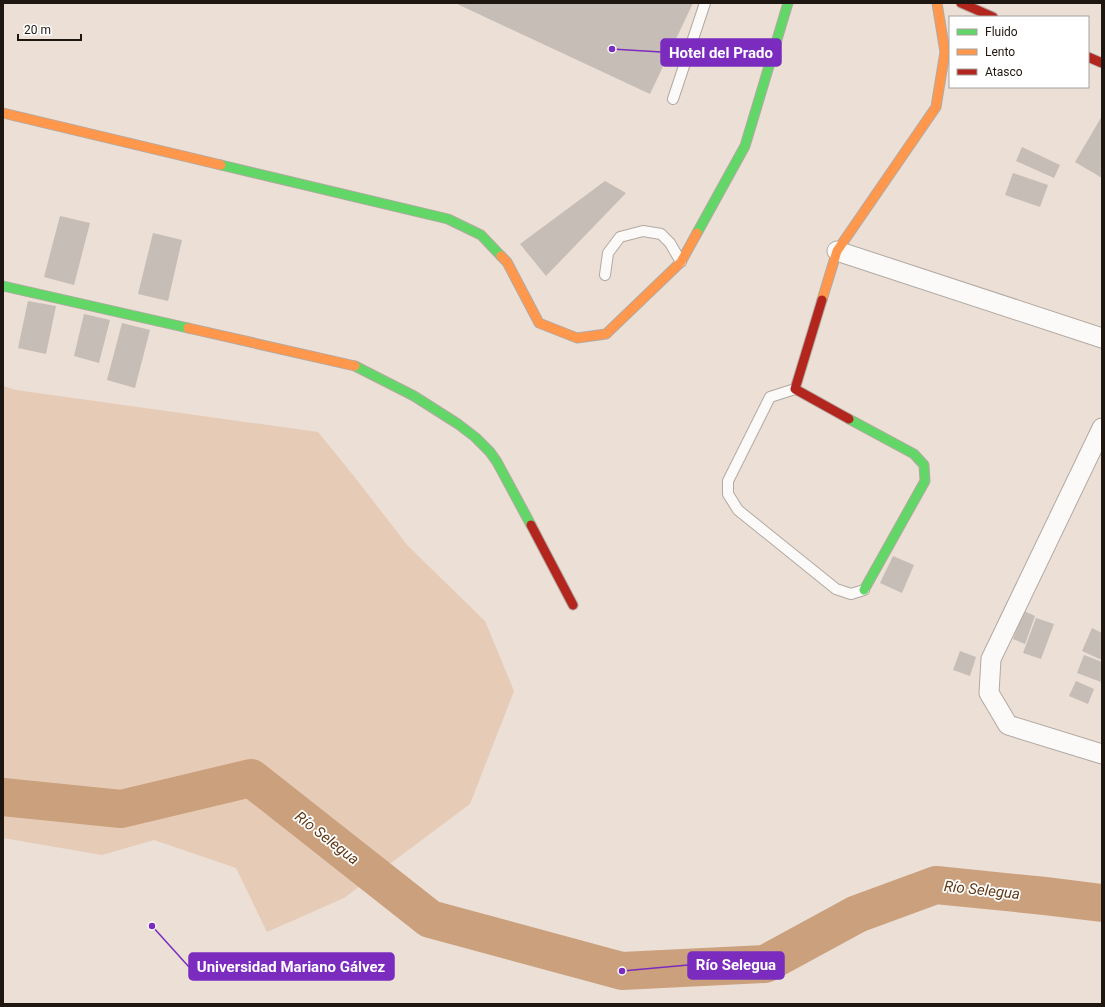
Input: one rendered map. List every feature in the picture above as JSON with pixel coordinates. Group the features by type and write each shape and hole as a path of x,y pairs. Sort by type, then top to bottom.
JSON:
{"street":[{"path":"3,113 448,219 481,235 507,262 539,323 577,338 606,334 681,262 745,146 788,3"},
{"path":"864,590 925,480 924,465 914,454 795,389 837,251 936,108 946,52 937,3"},
{"path":"961,3 991,16"},
{"path":"1089,57 1102,63"},
{"path":"837,251 1102,338"},
{"path":"3,286 354,366 414,396 440,411 458,424 490,452 497,462 573,605"},
{"path":"1102,428 991,658 989,693 1008,725 1102,754"}],"lane":[{"path":"673,99 705,3"},
{"path":"605,275 608,254 620,237 643,231 661,234 670,243 681,262"},
{"path":"795,389 770,397 728,481 728,494 738,510 836,589 851,594 864,590"}],"shaded area":[{"path":"3,386 16,390 318,432 408,546 485,621 514,691 470,804 344,898 267,932 236,868 154,840 102,855 3,838"}],"building":[{"path":"455,3 693,3 650,94"},
{"path":"1102,116 1102,178 1075,162"},
{"path":"1022,147 1060,165 1054,178 1016,161"},
{"path":"1013,173 1048,185 1040,207 1005,195"},
{"path":"605,181 626,193 546,276 520,244"},
{"path":"60,216 90,223 74,285 44,277"},
{"path":"153,233 182,240 168,301 138,294"},
{"path":"28,301 56,306 46,354 18,348"},
{"path":"84,314 110,320 99,363 74,356"},
{"path":"122,323 150,330 135,388 107,380"},
{"path":"893,556 914,565 902,593 880,583"},
{"path":"1024,611 1035,616 1025,644 1013,639"},
{"path":"1036,618 1054,624 1041,659 1023,653"},
{"path":"1092,628 1102,633 1102,660 1082,651"},
{"path":"960,651 976,657 970,676 953,670"},
{"path":"1084,655 1102,662 1101,682 1077,673"},
{"path":"1076,681 1094,689 1088,704 1069,696"}],"waterway":[{"name":"Río Selegua","path":"3,797 121,809 251,778 430,919 622,971 765,964 857,914 936,885 1102,903"}],"traffic: fast":[{"path":"697,233 745,146 788,3"},
{"path":"221,165 448,219 481,235 501,256"},
{"path":"3,286 188,328"},
{"path":"355,366 414,396 458,424 475,437 490,452 497,462 531,525"},
{"path":"849,419 914,454 924,465 925,481 864,590"}],"traffic: slow":[{"path":"822,300 837,251 936,107 945,52 937,3"},
{"path":"3,113 221,165"},
{"path":"501,256 507,262 539,323 577,338 606,334 681,262 697,233"},
{"path":"188,328 355,366"}],"traffic: jam":[{"path":"961,3 991,16"},
{"path":"1089,57 1102,63"},
{"path":"822,300 795,389 849,419"},
{"path":"531,525 573,605"}],"place":[{"name":"Hotel del Prado","path":"612,49"},
{"name":"Universidad Mariano Gálvez","path":"152,926"},
{"name":"Río Selegua","path":"622,971"}]}
